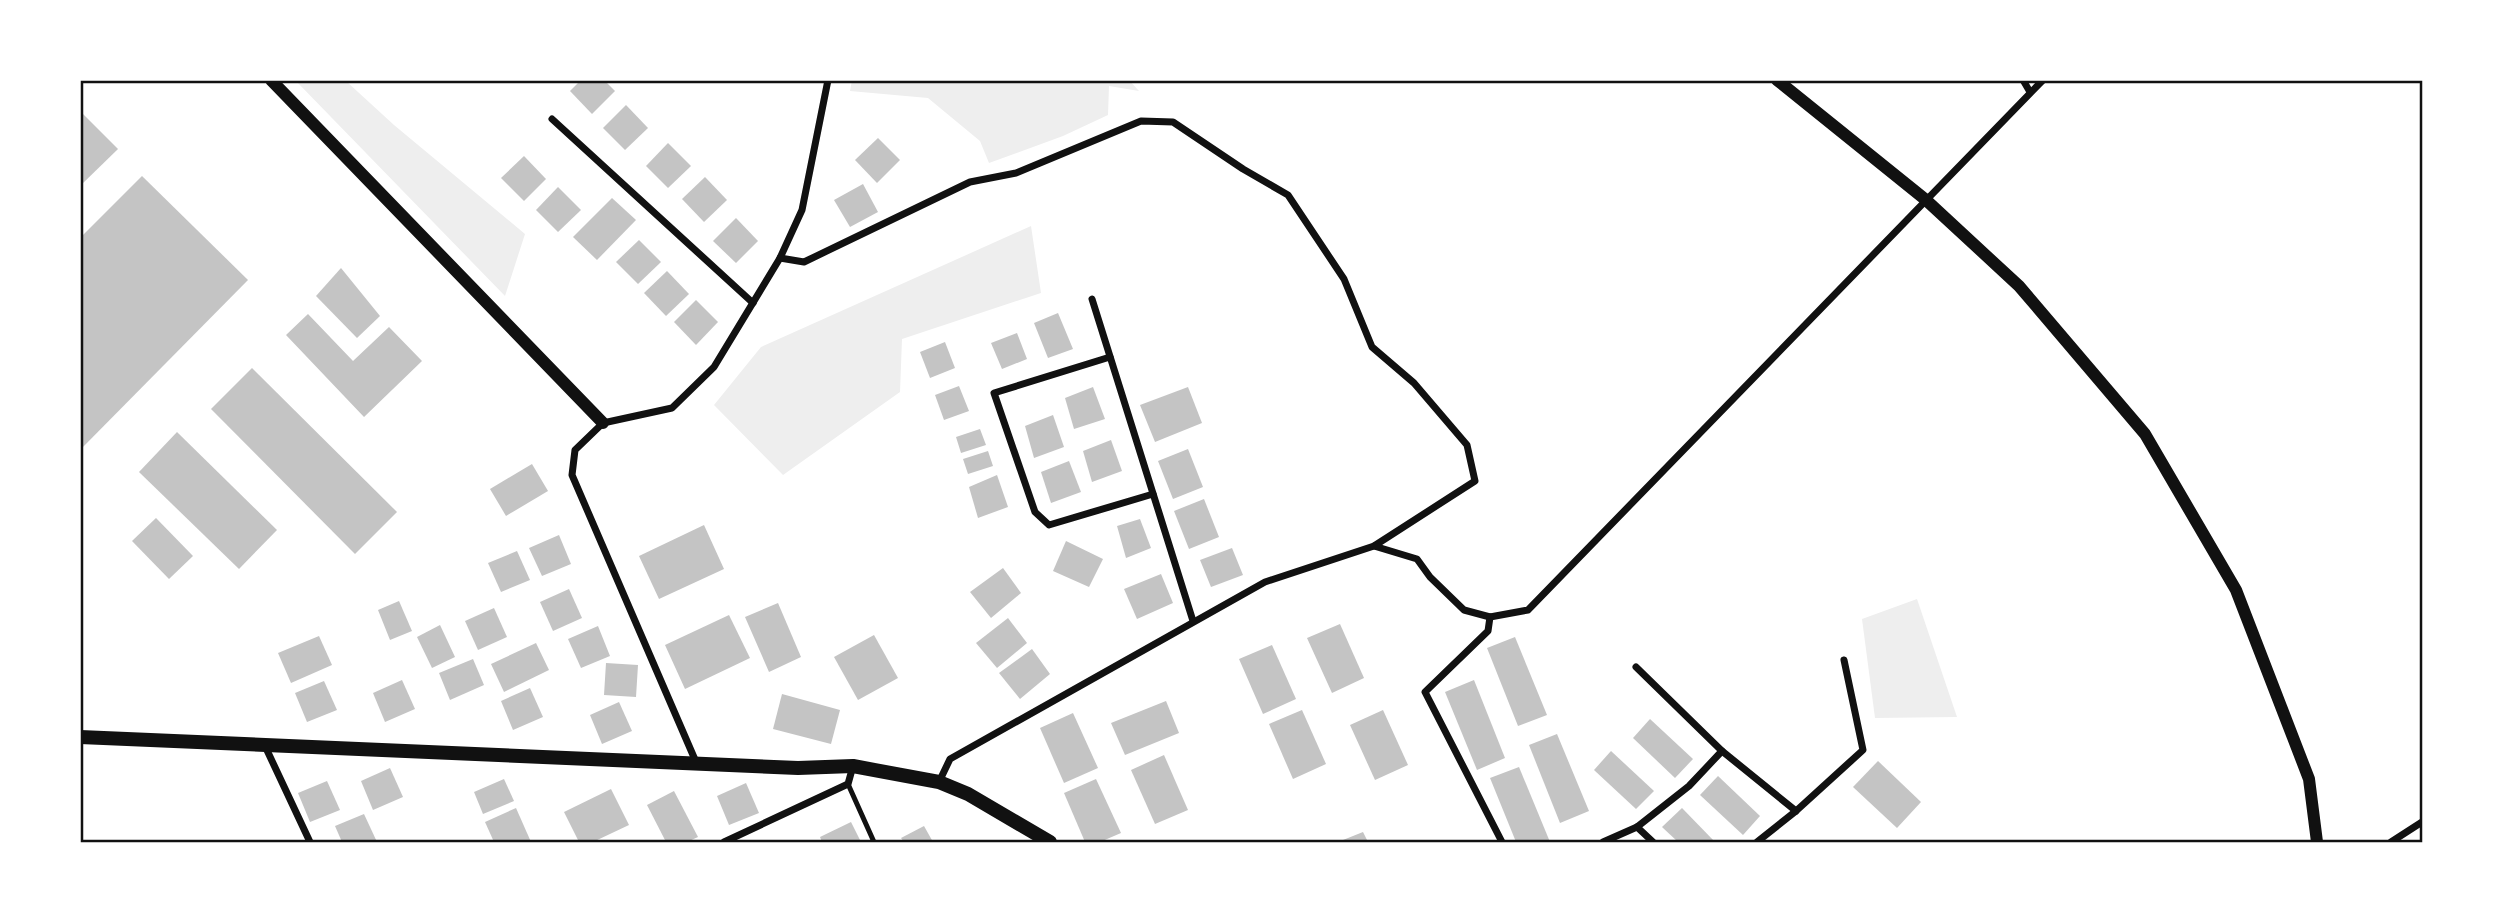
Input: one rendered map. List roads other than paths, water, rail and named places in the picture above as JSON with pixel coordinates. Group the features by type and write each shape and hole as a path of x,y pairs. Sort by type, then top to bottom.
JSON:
{"main road":[{"path":"80,737 798,768 853,766 939,782 968,794 1050,842"}],"street":[{"path":"271,80 603,423"},
{"path":"696,762 572,475 575,450 603,423 672,408 714,367 780,258 802,211 828,80"},
{"path":"1777,80 1926,200 2019,286 2145,434 2236,590 2309,779 2317,842"},
{"path":"2023,80 2030,92"},
{"path":"1374,546 1417,559 1430,577 1464,610 1490,617 1528,610 2043,80"},
{"path":"552,119 753,303"},
{"path":"780,258 804,262 970,182 1016,173 1141,121 1173,122 1243,169 1288,195 1344,279 1371,347 1415,383 1467,445 1475,481 1374,546 1265,582 1193,621 950,759 939,782"},
{"path":"1093,299 1193,621"},
{"path":"1111,357 994,393 1035,512 1049,525 1153,494"},
{"path":"1490,617 1488,631 1424,692 1502,842"},
{"path":"1757,842 1796,811 1863,750 1844,660"},
{"path":"1636,667 1722,751 1796,811"},
{"path":"265,746 310,842"},
{"path":"1603,842 1637,827 1689,786 1722,751"},
{"path":"724,842 848,784 853,766"},
{"path":"2391,842 2423,822"},
{"path":"1637,827 1653,842"}],"lane":[{"path":"848,784 874,842"}]}
